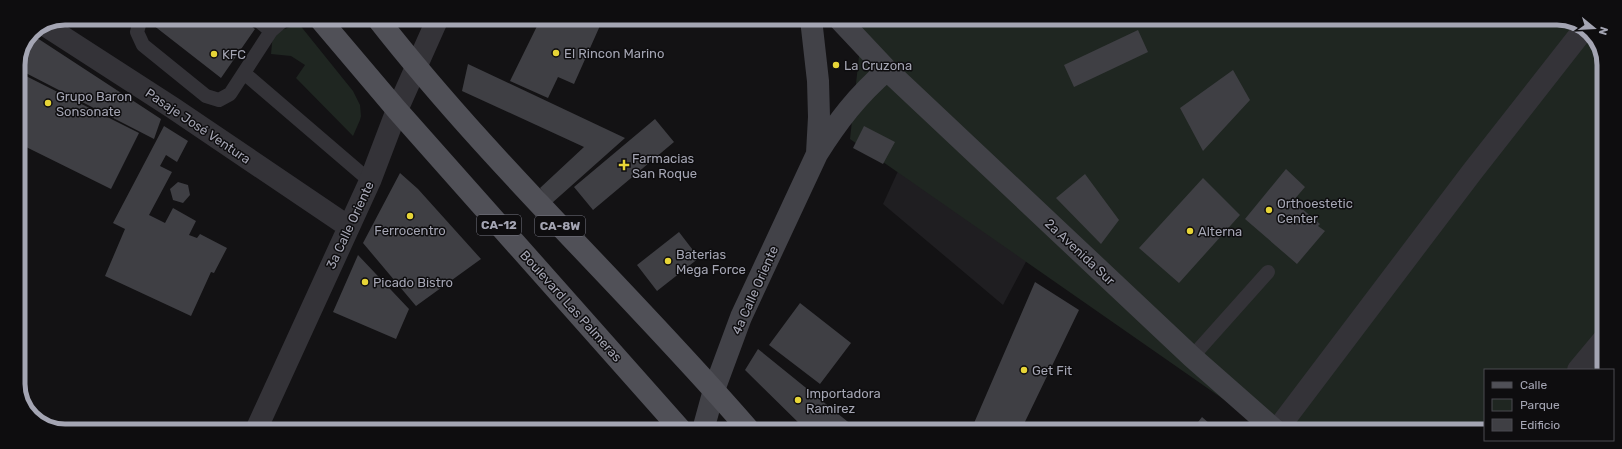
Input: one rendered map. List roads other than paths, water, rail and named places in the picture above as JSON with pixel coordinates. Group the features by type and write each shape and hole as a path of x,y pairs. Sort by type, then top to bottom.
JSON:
{"main road":[{"name":"Boulevard Las Palmeras","path":"325,25 397,110 676,424"},
{"name":"CA-8W","path":"381,25 415,68 545,210 714,390 744,424"}],"street":[{"name":"3a Calle Oriente","path":"259,424 370,181 397,110 435,25"},
{"name":"4a Calle Oriente","path":"813,25 818,81 819,117 817,154"},
{"name":"2a Avenida Sur","path":"845,25 887,70 1192,357 1268,424"},
{"name":"Pasaje José Ventura","path":"50,28 173,108 349,227"},
{"path":"1281,424 1472,172 1574,42"},
{"name":"4a Calle Oriente","path":"705,424 714,390 741,318 817,154 849,108 863,91 887,70"},
{"path":"1579,369 1597,347"}],"lane":[{"path":"139,25 137,32 144,45 206,96 219,100 230,94 271,31 278,25"},
{"path":"264,25 271,31"},
{"path":"244,73 370,181"},
{"path":"1192,357 1268,272"}],"place":[{"name":"El Rincon Marino","path":"556,53"},
{"name":"KFC","path":"214,54"},
{"name":"La Cruzona","path":"836,65"},
{"name":"Grupo Baron Sonsonate","path":"48,103"},
{"name":"Farmacias San Roque","path":"624,165"},
{"name":"Orthoestetic Center","path":"1269,210"},
{"name":"Ferrocentro","path":"410,216"},
{"name":"Alterna","path":"1190,231"},
{"name":"Baterias Mega Force","path":"668,261"},
{"name":"Picado Bistro","path":"365,282"},
{"name":"Get Fit","path":"1024,370"},
{"name":"Importadora Ramirez","path":"798,400"}]}
